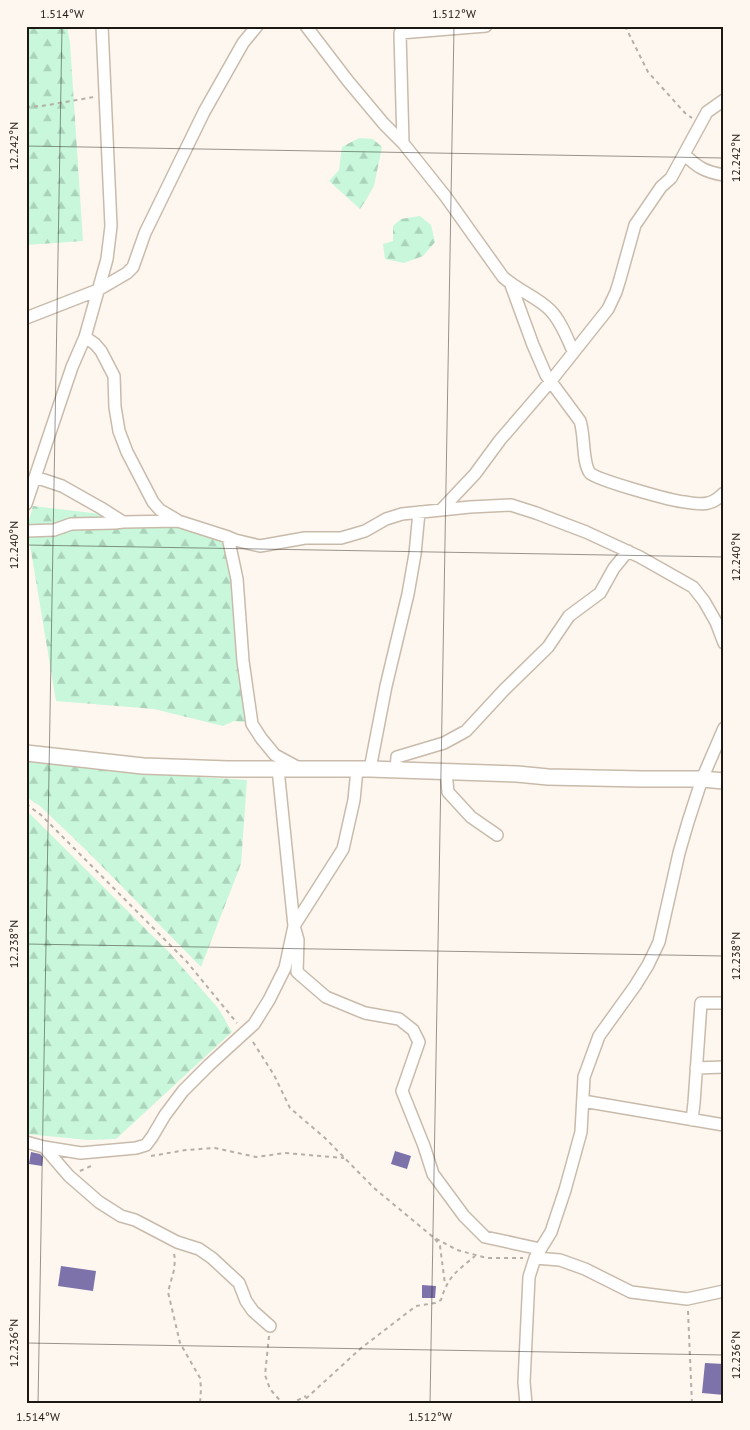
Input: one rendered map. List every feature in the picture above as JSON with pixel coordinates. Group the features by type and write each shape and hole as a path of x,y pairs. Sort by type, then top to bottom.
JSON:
{"street":[{"path":"26,504 72,367 85,337 107,259 112,226 102,26"},
{"path":"243,43 247,26"},
{"path":"26,318 98,290 127,273 133,266 145,233 193,133 243,43 256,26"},
{"path":"403,143 400,30 486,26"},
{"path":"309,27 348,81 384,124 403,143 446,197 502,277 511,285 551,310 574,351"},
{"path":"441,510 475,474 500,440 550,382 608,309 616,292 639,217 661,187 671,178 706,112 724,100"},
{"path":"684,154 705,171 724,175"},
{"path":"511,285 532,345 542,367 550,382 580,421 583,429 586,464 590,473 611,482 684,502 707,503 724,493"},
{"path":"85,337 101,351 114,376 115,407 119,431 127,452 148,494 160,510 178,520 235,540 260,546 306,538 341,538 365,531 386,519 402,514 511,505 586,532 628,551 693,587 704,600 716,622 724,643"},
{"path":"26,464 33,480"},
{"path":"33,480 62,486 123,522"},
{"path":"26,1142 81,1153 136,1148 146,1144 183,1091 254,1024 269,1000 285,968 294,926 343,849 408,594 415,554 419,512"},
{"path":"26,531 54,530 71,524 178,520"},
{"path":"228,537 237,579 252,724 275,755 299,768"},
{"path":"396,771 397,757 444,743 466,731 548,646 569,616 600,593 614,568 628,551"},
{"path":"526,1404 524,1382 529,1277 538,1254 551,1232 581,1132 584,1077 599,1036 635,986 659,942 688,822 702,779 724,728"},
{"path":"26,753 144,766 228,769 364,769 517,774 548,777 702,779 724,782"},
{"path":"278,768 294,926 298,940 297,972 326,997 365,1013 399,1020 413,1030 419,1042 402,1091 433,1174 464,1216 485,1238 585,1268 631,1292 687,1299 724,1290"},
{"path":"446,772 448,792 471,817 497,835"},
{"path":"692,1120 701,1003 724,1003"},
{"path":"696,1068 724,1067"},
{"path":"583,1101 724,1125"},
{"path":"44,1147 69,1176 99,1202 122,1216 135,1220 167,1238 199,1249 222,1266 239,1283 246,1301 253,1311 270,1326"}],"path":[{"path":"625,26 648,72 685,113 700,124"},
{"path":"26,107 106,95"},
{"path":"26,804 41,815 187,962 256,1046 274,1075 290,1108 374,1188 433,1237 458,1250 487,1258 538,1254"},
{"path":"151,1156 186,1150 214,1148 256,1157 285,1153 344,1158"},
{"path":"69,1176 93,1165"},
{"path":"433,1237 440,1246 445,1285"},
{"path":"167,1238 174,1248 175,1259 168,1292 180,1343 200,1378 200,1404"},
{"path":"290,1404 308,1395 329,1379 360,1349 416,1306 435,1303 441,1300 445,1285 454,1273 476,1255"},
{"path":"687,1299 692,1404"},
{"path":"270,1326 265,1375 270,1389 283,1404"},
{"path":"300,1404 308,1395"}],"green space":[{"path":"26,26 67,26 70,43 83,241 26,245"},
{"path":"359,138 373,139 382,147 374,186 360,209 329,181 339,170 342,147"},
{"path":"420,216 431,225 435,242 423,256 404,263 385,259 383,244 393,241 393,226 401,219"},
{"path":"33,506 178,523 231,540 245,607 247,660 255,723 234,721 223,726 154,709 56,701 27,527"},
{"path":"26,760 134,773 247,780 241,864 201,967 87,851 40,806 26,797"},
{"path":"26,810 168,951 218,1008 232,1032 116,1139 88,1140 26,1134"}],"building":[{"path":"395,1151 411,1156 407,1169 391,1164"},
{"path":"31,1152 40,1154 43,1157 42,1166 29,1164"},
{"path":"61,1266 96,1271 93,1291 58,1286"},
{"path":"422,1285 436,1286 435,1298 422,1298"},
{"path":"705,1363 724,1364 724,1395 702,1393"}]}
